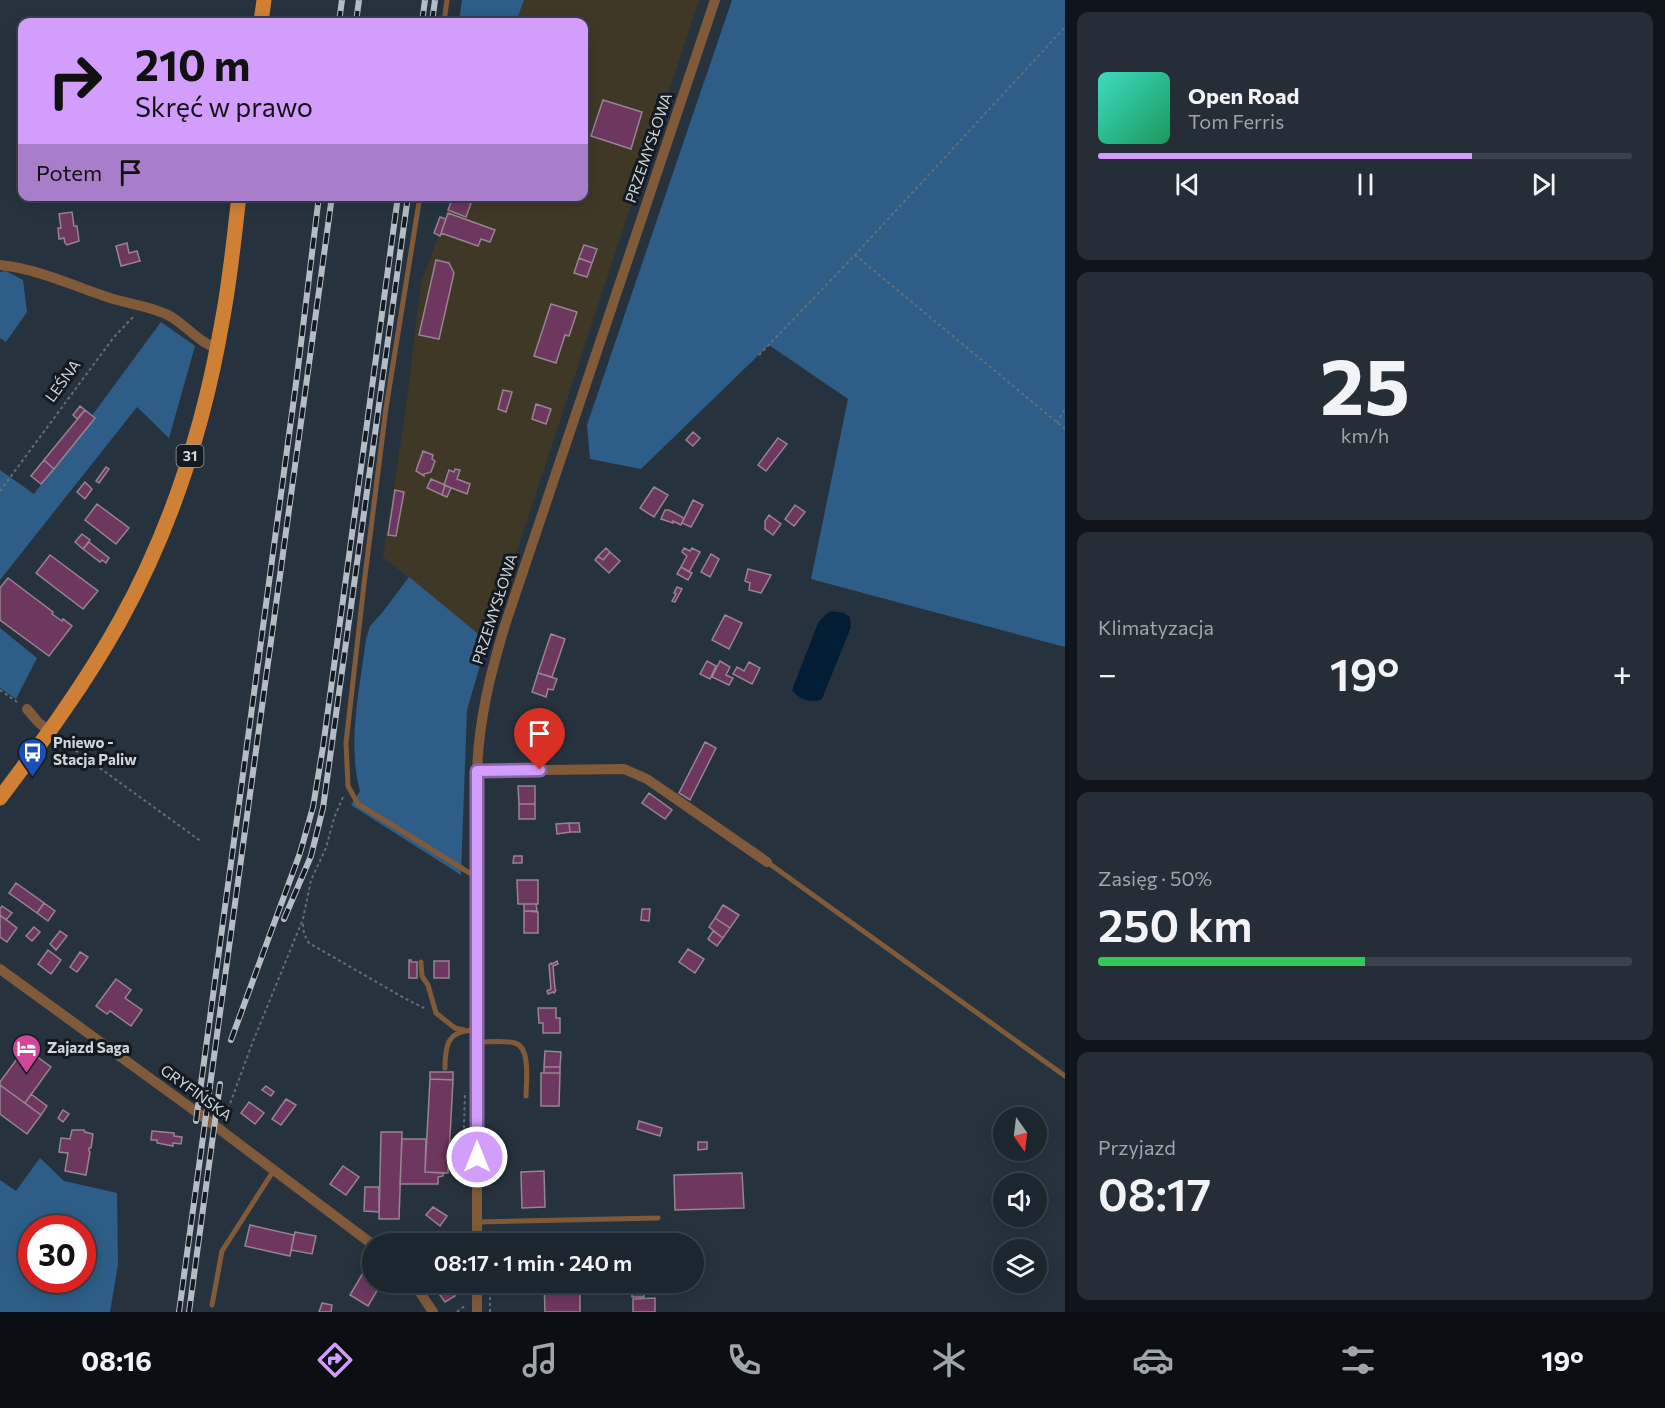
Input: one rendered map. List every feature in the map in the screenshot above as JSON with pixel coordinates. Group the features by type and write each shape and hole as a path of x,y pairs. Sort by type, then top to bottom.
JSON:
{"main road":[{"path":"262,18 264,0"},
{"name":"31","path":"0,798 97,660 150,561 181,484 207,397 217,348 228,287 238,201"}],"street":[{"name":"PRZEMYSŁOWA","path":"477,1233 477,771 479,735 489,677 715,0"},
{"path":"0,265 28,269 111,298 165,313 209,345 217,348"},
{"path":"27,710 49,731"},
{"path":"477,771 624,769 646,779 767,862"},
{"name":"GRYFIŃSKA","path":"0,969 221,1130 362,1236"},
{"path":"420,1293 433,1312"},
{"path":"477,1293 477,1312"}],"lane":[{"path":"445,18 447,0"},
{"path":"419,201 386,408 364,584 346,743 348,786 358,804 477,878"},
{"path":"767,862 1065,1076"},
{"path":"422,962 422,976 428,985 438,1015 455,1028 477,1036 515,1043 521,1047 526,1059 526,1096"},
{"path":"445,1068 448,1043 455,1034 464,1030"},
{"path":"212,1305 222,1251 274,1170"},
{"path":"477,1222 658,1218"}],"path":[{"path":"759,356 1065,27"},
{"path":"855,255 1065,429"},
{"name":"LEŚNA","path":"0,492 114,336 143,307"},
{"path":"1057,423 1065,408"},
{"path":"0,690 27,710"},
{"path":"49,731 202,842"},
{"path":"221,1130 303,919 311,880 326,848 334,818 348,786"},
{"path":"303,919 303,930 309,943 438,1015"},
{"path":"490,1293 490,1312"}],"shaded area":[{"path":"462,0 524,0 517,18 460,18"},
{"path":"524,0 699,0 487,641 383,557 406,409 421,283 452,201 588,201 588,18 517,18"},
{"path":"732,0 1065,0 1065,647 811,579 848,399 769,345 641,469 590,459 587,425"},
{"path":"6,271 23,280 27,312 6,342 0,338 0,272"},
{"path":"161,322 195,346 169,438 137,407 0,580 0,470 34,494"},
{"path":"409,577 487,641 467,710 461,875 351,805 360,791 356,772 355,734 366,639 370,626"},
{"path":"831,611 844,613 850,617 851,627 822,699 806,700 792,690 818,623"},
{"path":"0,628 37,658 16,699 0,688"},
{"path":"40,1158 64,1181 117,1193 118,1264 110,1312 0,1312 0,1180 16,1191"}],"building":[{"path":"603,100 642,112 631,149 591,136"},
{"path":"451,201 471,203 466,217 448,210"},
{"path":"72,212 79,241 67,245 64,238 59,239 58,228 61,228 59,214"},
{"path":"448,213 495,230 490,242 481,239 478,246 441,233"},
{"path":"440,217 446,219 440,236 434,233"},
{"path":"127,243 129,253 137,251 140,261 121,266 116,246"},
{"path":"584,245 597,249 592,263 579,258"},
{"path":"579,258 592,263 587,277 574,273"},
{"path":"436,260 449,263 454,273 439,339 419,335"},
{"path":"551,304 577,312 569,336 565,335 556,363 534,356"},
{"path":"503,390 512,392 506,412 498,409"},
{"path":"536,404 551,409 546,424 532,419"},
{"path":"80,406 85,410 77,419 73,415"},
{"path":"85,410 95,418 54,469 44,460"},
{"path":"693,432 700,438 693,446 686,440"},
{"path":"778,438 787,444 766,471 758,465"},
{"path":"423,451 433,455 432,459 435,461 431,472 424,476 416,471"},
{"path":"44,460 54,469 41,484 31,476"},
{"path":"106,467 109,469 99,483 96,481"},
{"path":"455,469 460,470 457,479 470,484 467,494 444,485 449,470 454,472"},
{"path":"431,479 445,485 442,495 427,488"},
{"path":"85,482 92,489 85,499 77,492"},
{"path":"445,485 451,488 447,497 442,495"},
{"path":"654,487 668,495 654,517 640,508"},
{"path":"395,490 404,492 396,536 388,535"},
{"path":"693,500 703,505 691,527 682,523"},
{"path":"97,504 129,528 116,544 85,520"},
{"path":"795,505 805,512 794,526 785,519"},
{"path":"665,510 684,518 681,525 661,519"},
{"path":"769,515 781,524 773,535 765,529 765,521"},
{"path":"82,534 90,540 83,549 75,542"},
{"path":"89,542 109,558 106,563 102,560 100,562 83,549"},
{"path":"606,548 610,552 603,560 598,556"},
{"path":"684,548 690,551 692,548 700,552 689,572 681,567 687,556 682,552"},
{"path":"610,552 620,561 609,573 595,560 598,556 603,560"},
{"path":"711,554 719,559 710,577 701,572"},
{"path":"50,555 98,591 83,609 36,573"},
{"path":"681,567 692,573 688,580 677,574"},
{"path":"748,569 771,575 761,593 749,590 750,583 745,581"},
{"path":"8,578 53,612 52,614 72,626 49,656 0,620 0,588"},
{"path":"677,587 682,589 675,602 672,601"},
{"path":"725,615 742,623 729,649 712,640"},
{"path":"551,634 565,639 552,677 538,673"},
{"path":"707,661 716,666 710,679 700,674"},
{"path":"720,661 730,667 726,675 733,678 729,685 712,677"},
{"path":"749,662 760,668 752,684 733,674 737,667 744,671"},
{"path":"538,673 557,679 553,690 548,689 546,697 532,692"},
{"path":"705,742 716,748 690,800 679,793"},
{"path":"518,786 535,786 535,804 519,804"},
{"path":"649,793 672,810 665,819 642,803"},
{"path":"519,804 535,804 535,819 519,819"},
{"path":"569,823 579,823 580,832 570,832"},
{"path":"569,823 570,832 557,834 556,824"},
{"path":"514,856 522,856 522,863 513,863"},
{"path":"517,880 538,880 538,904 518,904"},
{"path":"16,883 44,903 37,913 9,893"},
{"path":"44,903 55,911 48,921 37,913"},
{"path":"524,904 536,904 537,911 524,911"},
{"path":"723,905 739,915 730,928 715,918"},
{"path":"2,906 12,913 6,920 0,915"},
{"path":"642,909 650,909 649,921 641,920"},
{"path":"524,911 538,912 538,933 524,933"},
{"path":"0,915 17,928 7,942 0,937"},
{"path":"715,918 730,928 723,938 709,927"},
{"path":"34,927 40,932 32,941 26,936"},
{"path":"60,931 67,936 56,950 50,944"},
{"path":"713,931 723,938 717,946 708,939"},
{"path":"688,949 704,959 695,973 679,962"},
{"path":"48,950 61,960 51,974 38,964"},
{"path":"80,952 88,957 77,972 70,967"},
{"path":"409,960 417,962 417,978 409,978"},
{"path":"434,961 449,961 449,978 434,978"},
{"path":"557,961 558,964 553,966 556,990 548,994 547,991 551,989 549,965"},
{"path":"116,979 131,990 125,998 142,1010 131,1026 110,1011 107,1014 96,1006"},
{"path":"538,1008 556,1008 556,1018 560,1018 560,1033 543,1033 543,1023 539,1023"},
{"name":"Zajazd Saga","path":"25,1048 51,1067 25,1103 0,1085 0,1082"},
{"path":"545,1051 561,1052 560,1067 544,1067"},
{"path":"544,1067 560,1067 560,1073 544,1073"},
{"path":"430,1072 453,1072 453,1080 430,1079"},
{"path":"541,1073 560,1073 559,1106 541,1106"},
{"path":"430,1079 453,1080 448,1173 425,1172"},
{"path":"0,1085 41,1115 27,1134 0,1114"},
{"path":"266,1086 274,1092 271,1096 262,1090"},
{"path":"31,1094 47,1106 41,1115 25,1103"},
{"path":"286,1099 296,1105 281,1125 272,1119"},
{"path":"249,1102 264,1113 255,1124 241,1113"},
{"path":"63,1110 69,1114 63,1122 58,1118"},
{"path":"639,1121 662,1128 660,1136 637,1129"},
{"path":"72,1130 84,1130 93,1134 86,1175 65,1171 68,1153 59,1152 61,1138 70,1139"},
{"path":"152,1131 174,1133 174,1136 182,1137 181,1144 173,1143 173,1146 157,1143 157,1140 151,1140"},
{"path":"381,1132 402,1132 399,1219 379,1219"},
{"path":"402,1139 426,1139 425,1172 443,1173 443,1176 438,1177 438,1184 400,1184"},
{"path":"698,1142 707,1142 707,1149 698,1150"},
{"path":"343,1166 359,1177 346,1195 330,1184"},
{"path":"544,1171 545,1207 522,1208 521,1172"},
{"path":"742,1173 744,1208 675,1210 674,1175"},
{"path":"365,1187 379,1187 379,1212 364,1211"},
{"path":"433,1207 447,1216 440,1226 426,1215"},
{"path":"250,1225 294,1235 290,1256 245,1246"},
{"path":"295,1232 316,1236 312,1254 291,1250"},
{"path":"362,1275 362,1293 376,1293 368,1306 350,1295"},
{"path":"438,1293 453,1293 455,1296 445,1302"},
{"path":"544,1293 580,1293 580,1312 545,1312"},
{"path":"632,1293 644,1293 644,1297 632,1297"},
{"path":"655,1298 655,1312 633,1312 633,1299"},
{"path":"322,1303 332,1305 331,1312 319,1312"}],"railway":[{"path":"340,18 342,0"},
{"path":"357,18 359,0"},
{"path":"423,18 425,0"},
{"path":"433,18 435,0"},
{"path":"196,1121 297,376 318,201"},
{"path":"179,1312 331,201"},
{"path":"231,1040 300,853 313,807 397,201"},
{"path":"284,919 311,856 323,808 407,201"},
{"path":"189,1312 220,1084"}],"place":[{"name":"Pniewo - Stacja Paliw","path":"32,778"},
{"name":"Zajazd Saga","path":"26,1074"}],"route":[{"path":"477,1157 477,771 540,770"}]}
